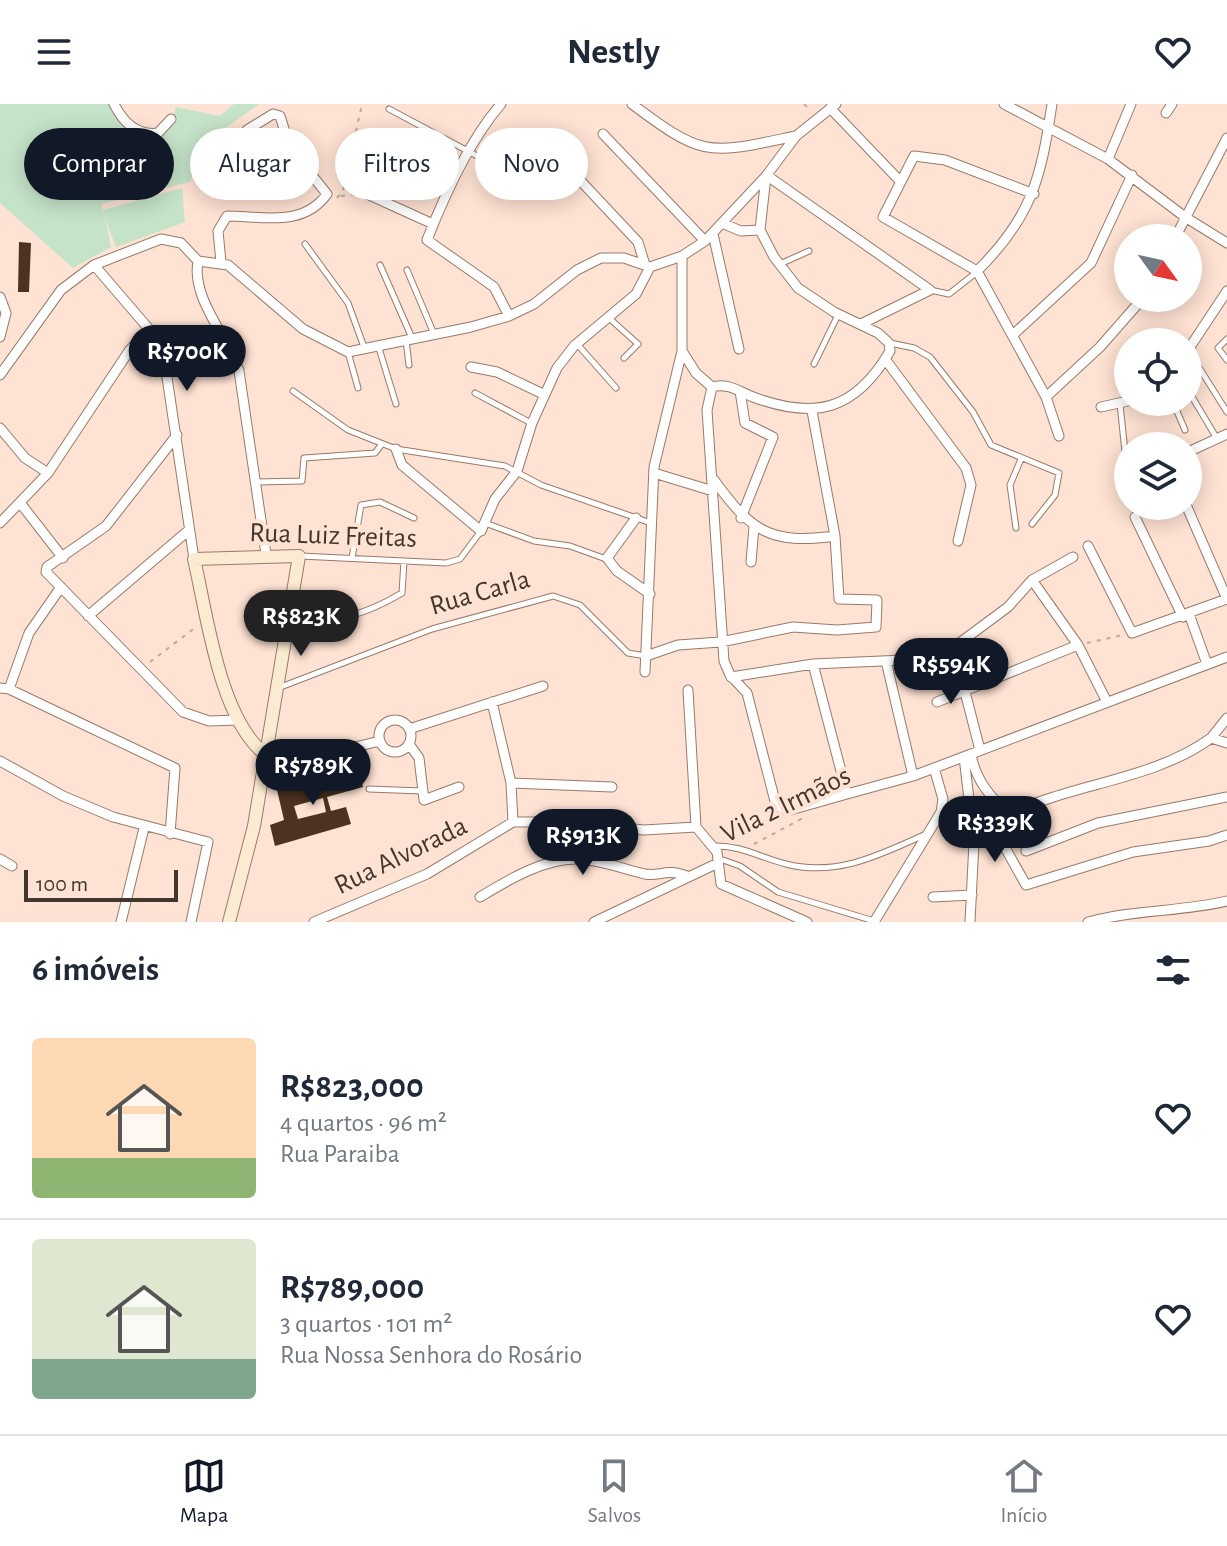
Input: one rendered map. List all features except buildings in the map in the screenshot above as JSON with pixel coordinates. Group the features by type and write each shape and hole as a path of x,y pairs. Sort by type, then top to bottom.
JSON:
{"street":[{"path":"114,104 129,125 147,134 158,133 171,119"},
{"path":"501,104 470,151 427,240 494,287 509,316"},
{"path":"632,104 679,139 704,149 796,136"},
{"path":"1004,104 1108,159 1185,217 1227,243"},
{"path":"977,271 1011,236 1034,194 1052,104"},
{"path":"1108,159 1131,104"},
{"path":"1166,113 1172,104"},
{"path":"198,261 221,262 233,268 303,329 348,352 509,316 534,304 589,262 613,257 648,266 682,256 724,224 767,176 796,136 833,106 899,180"},
{"path":"250,128 273,114 280,116 284,128"},
{"path":"603,134 709,237 739,349"},
{"path":"1182,224 1227,138"},
{"path":"1034,194 945,160 914,156 899,180 883,217 977,271 1015,333 1046,397 1059,436"},
{"path":"1015,333 1091,263 1132,175"},
{"path":"712,387 722,385 783,407 812,411 846,397 885,359 889,343 798,288 779,264 760,230 760,208 767,176"},
{"path":"767,176 930,290 861,324"},
{"path":"221,262 218,231 227,216 262,220 284,218 320,203 327,194 319,184"},
{"path":"396,449 402,465 483,527 495,499 517,471 543,394 565,356 636,294 648,266 638,242 588,189"},
{"path":"380,200 433,224"},
{"path":"724,224 741,231 760,230"},
{"path":"0,375 61,290 94,265 161,239 181,243 198,261 198,286 229,342 239,371 266,554"},
{"path":"645,672 654,473 682,351 682,256"},
{"path":"94,265 149,329 164,357 194,559 226,689 252,742 266,755"},
{"path":"1202,329 1227,291"},
{"path":"0,297 6,313 0,337"},
{"path":"1046,397 1131,312"},
{"path":"0,523 48,473 76,436 129,351 149,329"},
{"path":"682,351 696,373 712,387"},
{"path":"885,359 966,468 971,485 958,541"},
{"path":"471,367 497,372 543,394"},
{"path":"712,387 707,410 714,485 721,642 731,677 813,664 927,659 946,653 1008,607 1032,580 1073,557"},
{"path":"740,391 745,423 773,437 741,518"},
{"path":"1101,407 1114,405"},
{"path":"646,656 678,645 721,642 793,627 853,630 876,627 877,600 839,599 835,536 812,411"},
{"path":"0,428 25,458 48,473"},
{"path":"1202,446 1227,434"},
{"path":"177,435 106,526 45,569 183,712 209,721 239,720"},
{"path":"654,473 714,485 741,518 754,527 796,539 835,536"},
{"path":"21,504 63,558"},
{"path":"636,518 608,560 650,594"},
{"path":"1137,520 1207,664"},
{"path":"1088,546 1132,633 1227,599 1193,520"},
{"path":"751,562 754,527"},
{"path":"88,616 189,530"},
{"name":"Rua Luiz Freitas","path":"194,559 266,554 299,556"},
{"path":"229,922 264,769 299,556"},
{"path":"1032,580 1078,645 1107,702"},
{"path":"57,583 29,633 5,689 170,765 177,772 170,834"},
{"path":"937,702 1078,645"},
{"path":"946,653 965,692 971,754 974,842 970,922"},
{"name":"Vila 2 Irmãos","path":"731,677 747,693 776,805 787,811 913,776 1227,657"},
{"path":"886,661 913,776"},
{"path":"813,664 849,794"},
{"path":"409,729 543,686"},
{"path":"688,690 696,827 714,846 723,886 807,922"},
{"path":"492,702 511,783 513,822 565,822 644,830 696,827"},
{"path":"974,842 1010,813 1077,788 1184,756 1211,738 1227,718"},
{"path":"409,744 396,752 386,749 380,741 380,728 386,722 399,720 409,729 409,744 419,758 423,796 459,787"},
{"path":"1211,738 1227,743"},
{"path":"264,769 380,741"},
{"path":"971,754 973,766 988,793 1010,813"},
{"path":"0,761 63,796 144,828 205,840 209,844 191,922"},
{"path":"874,921 943,807 934,768"},
{"path":"511,783 612,787"},
{"path":"1026,851 1098,823 1227,797"},
{"name":"Rua Alvorada","path":"314,922 427,874 513,822"},
{"path":"993,826 1026,885 1163,845 1200,842 1227,835"},
{"path":"121,922 144,828"},
{"path":"0,859 12,866"},
{"path":"480,897 512,877 563,860 597,862 649,875 670,870 687,876"},
{"name":"Vila 2 Irmãos","path":"594,922 720,862"},
{"path":"933,897 972,895"},
{"path":"1088,922 1121,913 1206,907 1227,901"}],"lane":[{"path":"389,109 475,154"},
{"path":"305,244 348,303 364,347"},
{"path":"779,264 809,251"},
{"path":"380,265 409,338 409,365"},
{"path":"407,270 434,334"},
{"path":"930,290 949,294 977,271"},
{"path":"814,364 838,314"},
{"path":"608,318 638,344 624,358"},
{"path":"1227,339 1218,348 1227,360"},
{"path":"889,343 914,348 930,357 973,412 991,445 1059,473 1055,495 1032,524"},
{"path":"577,344 616,388"},
{"path":"378,345 396,404"},
{"path":"348,352 358,388"},
{"path":"1202,372 1227,412"},
{"path":"293,391 348,430 382,444 396,449 494,463 517,471 541,485 651,523"},
{"path":"475,393 532,423"},
{"path":"1202,413 1218,440"},
{"path":"1179,416 1185,430"},
{"path":"256,482 302,481 304,458 375,453 382,444"},
{"path":"1016,528 1010,485 1021,459"},
{"path":"352,558 361,505 380,502 414,518"},
{"path":"483,527 534,541 579,548 608,560"},
{"name":"Rua Luiz Freitas","path":"299,556 446,563 460,559 483,527"},
{"path":"290,618 319,622 339,620 375,609 402,593 404,561"},
{"name":"Rua Carla","path":"277,689 432,629 534,600 562,597 586,609 628,653 646,656"},
{"path":"369,789 423,796"},
{"path":"714,846 744,849 793,865 842,866 869,860 929,833"},
{"path":"720,862 740,866 778,892 874,921"}],"path":[{"path":"356,128 362,104"},
{"path":"140,670 208,618"},
{"path":"1078,645 1132,633"},
{"name":"Vila 2 Irmãos","path":"744,849 811,814"}],"green space":[{"path":"0,104 112,104 128,128 24,128 24,200 117,200 101,204 103,210 139,200 174,200 174,190 182,188 185,222 116,247 105,218 111,247 73,268 0,203"},
{"path":"234,104 259,104 225,128 190,128 190,182 174,186 174,128 166,128 172,122 176,107 220,116"}]}
